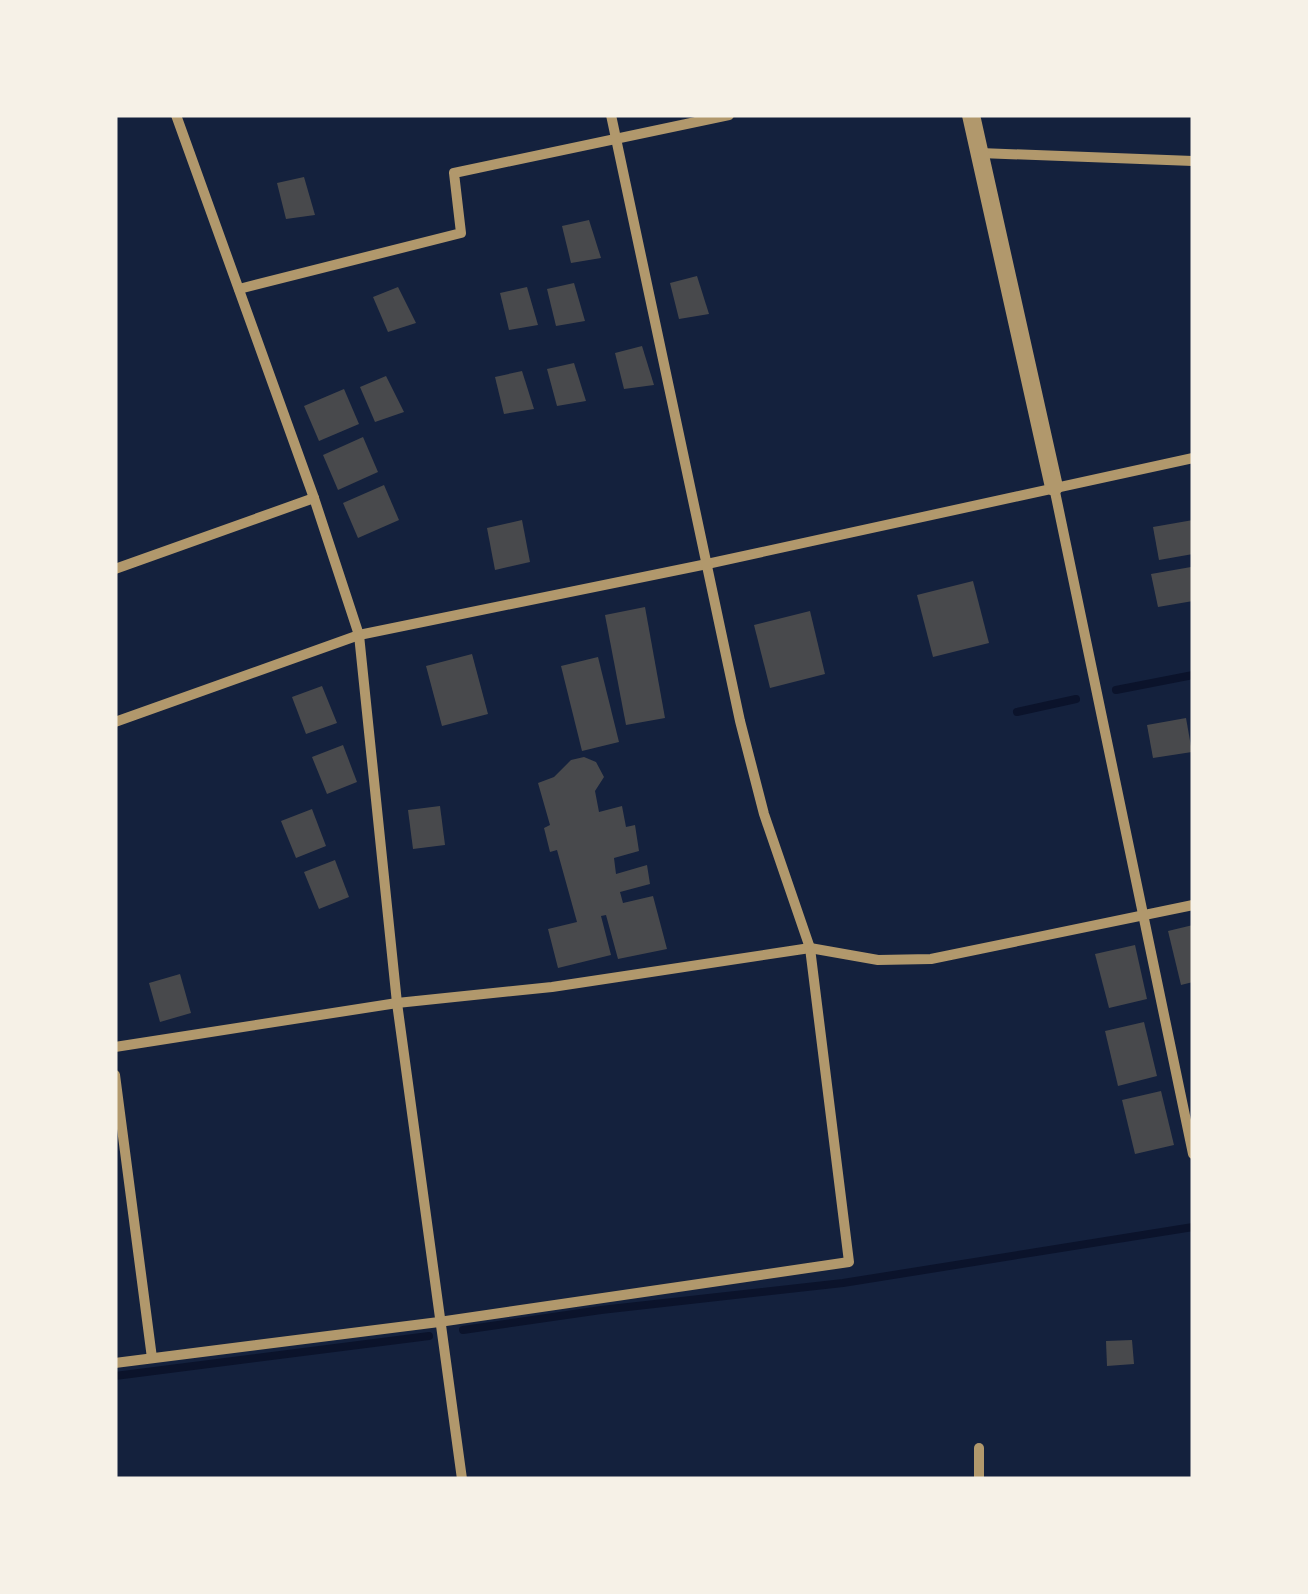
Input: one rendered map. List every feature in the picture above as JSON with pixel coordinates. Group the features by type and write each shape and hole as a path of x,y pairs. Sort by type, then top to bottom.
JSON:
{"street":[{"path":"176,115 360,635 397,1003 462,1479"},
{"path":"115,1363 439,1322 849,1262 810,948 764,814 740,721 611,115"},
{"path":"239,289 461,233 454,173 729,115"},
{"path":"971,115 1054,487 1189,1119 1193,1154"},
{"path":"980,153 1193,161"},
{"path":"115,722 360,635 1193,458"},
{"path":"115,570 314,498"},
{"path":"115,1047 397,1003 552,987 810,948 878,960 931,959 1193,905"},
{"path":"115,1075 152,1358"},
{"path":"979,1448 979,1479"}],"building":[{"path":"304,177 315,215 286,219 277,183"},
{"path":"589,220 601,258 571,263 562,226"},
{"path":"697,276 709,314 679,319 670,283"},
{"path":"574,283 585,321 556,326 547,289"},
{"path":"398,287 416,323 388,332 373,297"},
{"path":"527,287 538,325 509,330 500,293"},
{"path":"642,346 654,385 624,389 615,353"},
{"path":"574,363 586,401 557,406 547,369"},
{"path":"522,371 534,409 504,414 495,377"},
{"path":"386,376 404,412 375,422 360,387"},
{"path":"344,389 359,424 319,441 304,406"},
{"path":"363,437 378,472 338,490 323,455"},
{"path":"384,485 399,520 358,538 343,503"},
{"path":"522,520 530,562 495,570 487,528"},
{"path":"1193,520 1193,554 1159,560 1153,527"},
{"path":"1191,567 1193,601 1158,607 1151,574"},
{"path":"973,581 989,643 933,657 917,595"},
{"path":"645,607 665,718 626,725 605,615"},
{"path":"810,611 825,674 770,688 754,625"},
{"path":"472,654 488,714 442,726 426,666"},
{"path":"598,657 619,742 582,751 561,666"},
{"path":"322,686 337,723 306,734 292,697"},
{"path":"1186,718 1192,752 1153,758 1147,725"},
{"path":"343,745 357,782 327,794 312,757"},
{"path":"584,757 596,762 604,777 595,791 599,812 622,806 626,827 635,825 639,851 614,858 616,874 647,865 650,884 620,892 623,903 653,896 667,949 618,959 606,915 601,916 611,955 558,968 548,929 577,922 557,850 550,852 544,828 550,825 538,783 554,777 571,760"},
{"path":"440,806 445,845 413,849 408,810"},
{"path":"312,809 326,846 296,858 281,821"},
{"path":"335,860 349,897 319,909 304,872"},
{"path":"1193,925 1193,982 1181,985 1168,931"},
{"path":"1135,945 1147,999 1109,1008 1095,954"},
{"path":"180,974 191,1013 160,1022 149,983"},
{"path":"1144,1022 1157,1076 1118,1086 1105,1031"},
{"path":"1161,1091 1174,1145 1135,1154 1122,1100"},
{"path":"1132,1340 1134,1364 1107,1366 1106,1341"}],"waterway":[{"path":"1116,690 1193,675"},
{"path":"1017,712 1076,699"},
{"path":"463,1330 843,1283 1193,1227"},
{"path":"115,1376 429,1336"}]}
